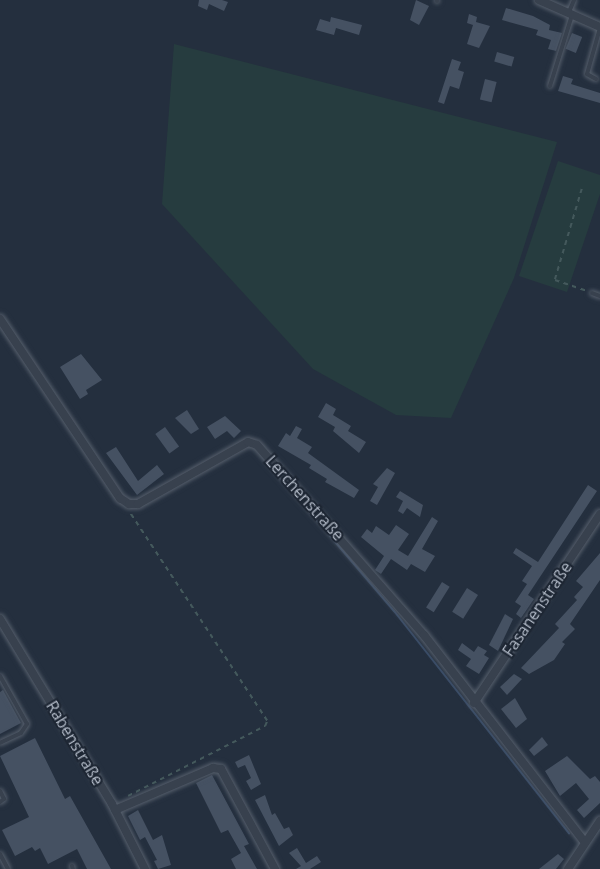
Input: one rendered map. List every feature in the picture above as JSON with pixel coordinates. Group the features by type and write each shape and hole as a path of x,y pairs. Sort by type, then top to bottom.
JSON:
{"street":[{"path":"539,0 600,28"},
{"path":"0,319 120,498"},
{"name":"Lerchenstraße","path":"120,498 138,504 253,442 372,573 584,841"},
{"name":"Fasanenstraße","path":"474,703 600,514"},
{"name":"Rabenstraße","path":"0,619 113,807 145,869"},
{"path":"113,807 213,768 220,769 274,869"},
{"path":"568,869 584,841 600,821"}],"lane":[{"path":"550,86 574,0"},
{"path":"596,79 587,74 600,28"},
{"path":"592,293 600,296"},
{"path":"0,676 27,724 21,733 0,743"},
{"path":"0,791 4,800 0,802"},
{"path":"0,854 8,869"}],"path":[{"path":"582,189 555,280 592,293"},
{"path":"113,807 265,726 267,721 120,498"}],"green space":[{"path":"174,44 557,142 514,278 451,418 396,415 313,369 162,204"},
{"path":"558,161 600,175 600,194 567,292 519,276"}],"building":[{"path":"199,0 228,2 224,11 209,4 207,10 198,6"},
{"path":"416,0 429,6 419,25 410,20"},
{"path":"506,8 533,16 550,25 549,30 562,33 556,51 548,49 551,40 536,35 538,30 502,20"},
{"path":"469,14 477,17 476,22 490,26 479,48 467,44 473,25 467,23"},
{"path":"331,17 362,25 359,35 336,28 334,35 316,30 320,19 330,22"},
{"path":"572,33 582,37 576,53 566,49"},
{"path":"497,52 514,57 512,67 494,62"},
{"path":"452,59 461,62 458,70 464,72 459,89 450,86 444,104 438,102"},
{"path":"563,76 573,79 571,84 600,93 600,103 558,91"},
{"path":"485,79 497,82 492,102 480,99"},
{"path":"81,354 102,380 86,390 88,394 80,399 60,367"},
{"path":"326,403 336,409 333,415 351,426 348,431 366,442 359,453 333,431 335,427 318,417"},
{"path":"187,410 199,429 191,434 175,418"},
{"path":"225,416 241,431 234,438 227,431 215,439 207,427"},
{"path":"296,426 302,429 297,438 312,447 308,453 359,490 354,498 325,482 327,479 309,468 311,465 278,446 286,433 290,436"},
{"path":"165,427 179,446 169,453 155,434"},
{"path":"116,447 138,481 157,465 164,474 137,495 106,453"},
{"path":"387,468 395,473 377,505 370,501 378,487 373,484"},
{"path":"588,485 597,491 528,595 534,599 521,618 516,614 521,606 515,602 527,584 522,581 532,566 513,553 516,548 538,562"},
{"path":"400,491 423,505 420,517 407,508 403,514 398,511 403,501 396,497"},
{"path":"432,517 438,521 422,549 435,556 425,572 411,564 407,570 391,559 381,574 375,570 384,556 361,537 367,529 372,533 376,526 389,535 396,525 409,534 398,550 408,556"},
{"path":"600,553 600,580 570,624 575,629 562,642 565,644 554,660 529,674 521,668 559,628 555,624 577,600 574,597 583,587 576,581"},
{"path":"442,582 450,587 434,612 426,607"},
{"path":"467,588 478,595 463,619 452,612"},
{"path":"505,614 513,619 498,651 489,645"},
{"path":"462,643 474,652 478,646 487,651 484,655 489,658 479,674 466,666 471,659 458,650"},
{"path":"514,674 522,679 507,695 500,687"},
{"path":"3,690 21,723 0,734 0,692"},
{"path":"515,698 527,719 516,728 501,709"},
{"path":"542,737 548,745 534,756 529,750"},
{"path":"35,738 65,799 70,796 111,869 87,869 77,849 48,864 40,848 35,851 32,847 15,856 2,830 29,817 0,756"},
{"path":"249,755 261,784 251,790 246,781 251,778 245,765 238,768 235,762"},
{"path":"567,756 590,779 595,776 600,782 600,803 584,818 577,810 589,799 576,783 560,796 545,771"},
{"path":"212,775 249,844 244,846 257,869 236,869 231,859 241,853 228,830 221,833 196,783"},
{"path":"265,795 272,815 275,813 284,829 289,827 293,835 279,846 255,800"},
{"path":"138,810 153,840 162,835 171,865 158,869 154,861 157,860 145,837 140,840 128,816"},
{"path":"297,848 306,863 317,856 321,862 310,869 296,869 301,866 289,853"},
{"path":"558,854 564,859 556,869 539,869"}],"waterway":[{"path":"273,469 394,611 569,833"}]}
